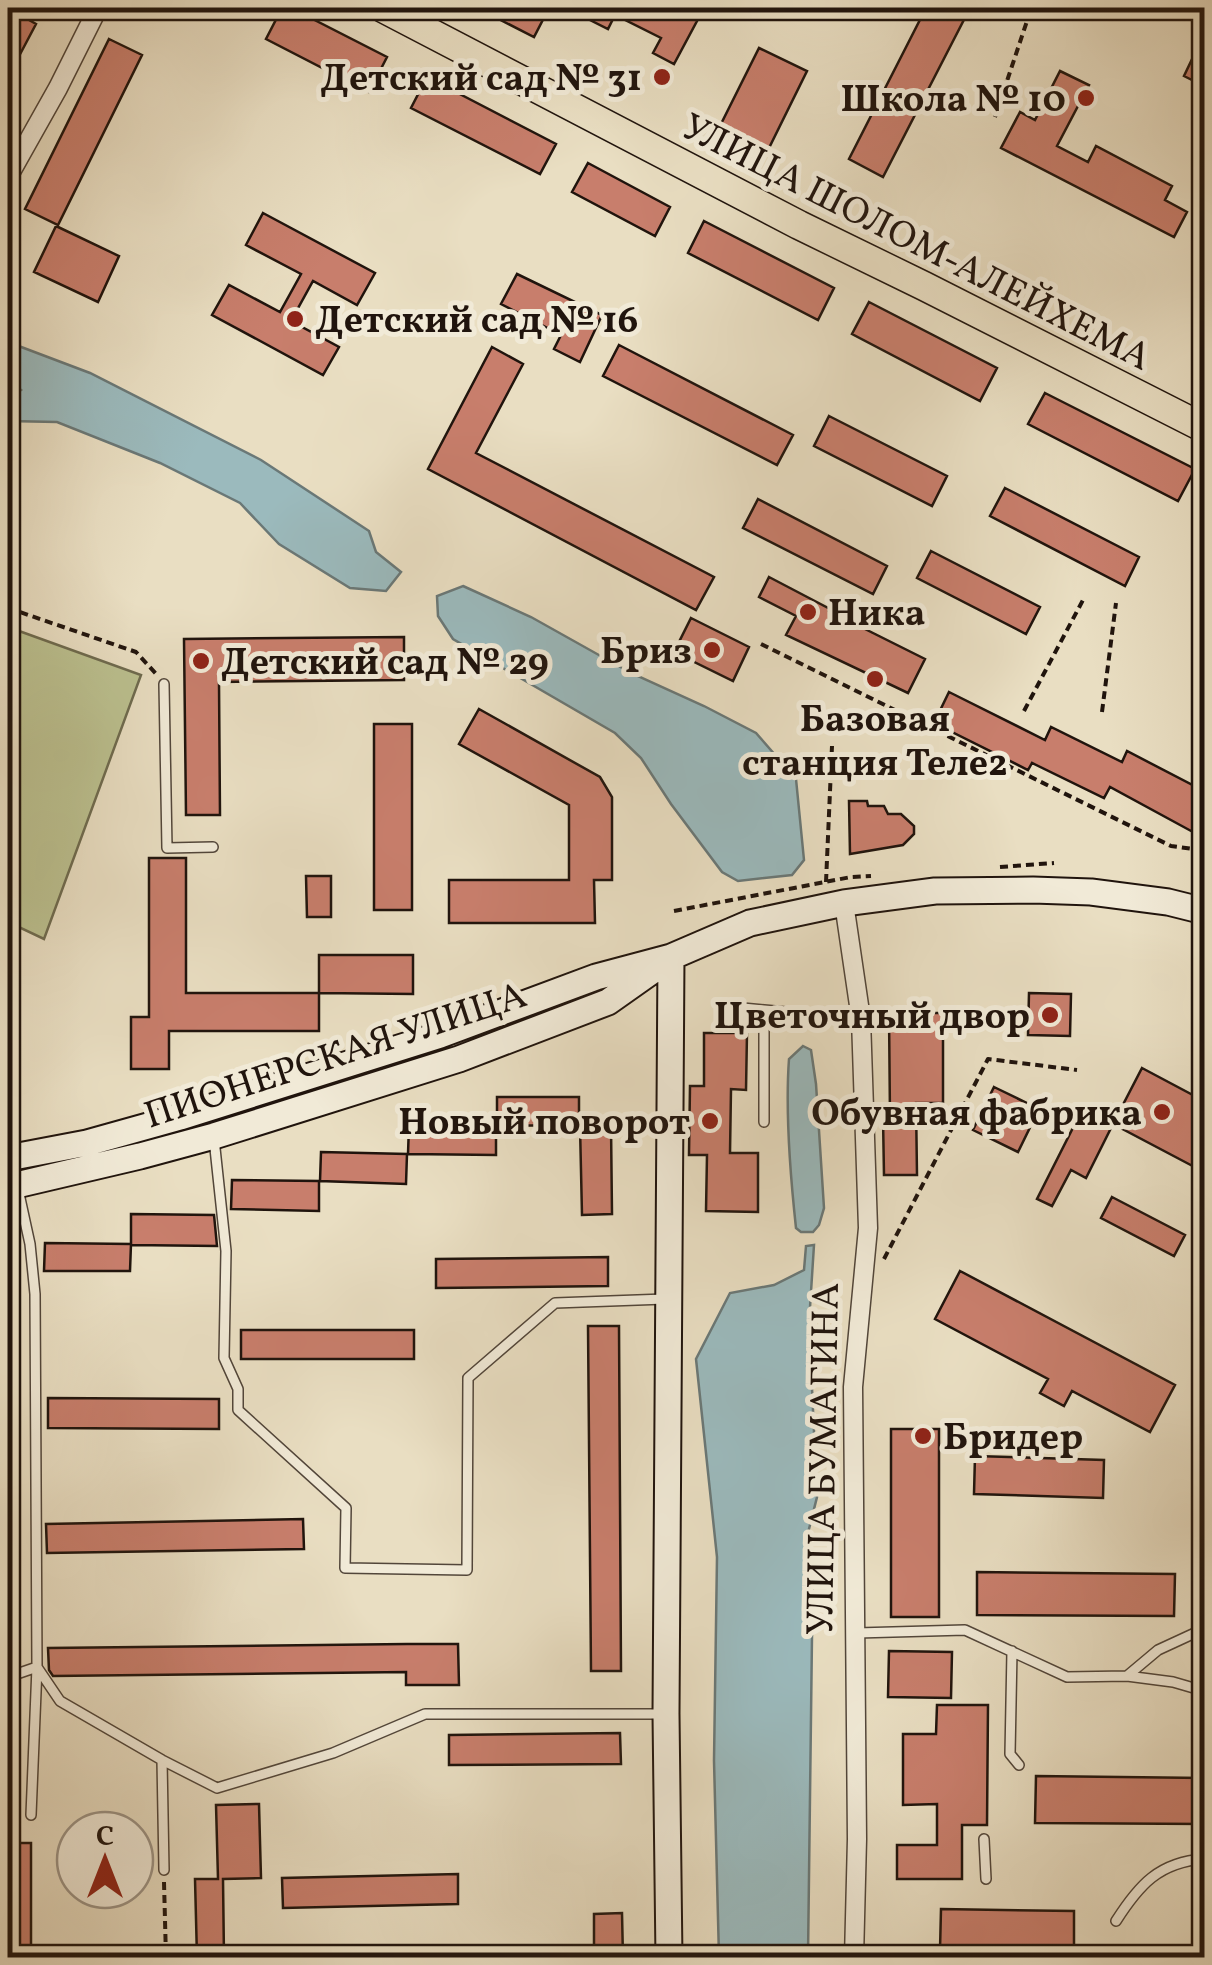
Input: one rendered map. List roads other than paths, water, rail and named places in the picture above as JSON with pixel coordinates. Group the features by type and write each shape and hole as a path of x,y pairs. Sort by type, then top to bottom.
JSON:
{"main road":[{"name":"УЛИЦА ШОЛОМ-АЛЕЙХЕМА","path":"383,8 768,210 1204,428"},
{"name":"ПИОНЕРСКАЯ УЛИЦА","path":"9,1150 87,1143 180,1117 440,1035 596,977 671,957 750,924 844,903 935,891 1033,890 1091,892 1204,911"},
{"name":"ПИОНЕРСКАЯ УЛИЦА","path":"12,1186 214,1136 459,1060 608,1002 671,957"},
{"path":"669,1958 666,1714 671,957"},
{"path":"9,1150 12,1186"}],"street":[{"path":"8,176 98,8"},
{"name":"УЛИЦА БУМАГИНА","path":"844,903 861,1018 868,1228 853,1387 857,1839 854,1958"}],"lane":[{"path":"164,684 168,848 212,847"},
{"path":"722,1006 861,1018"},
{"path":"764,1010 764,1122"},
{"path":"214,1136 226,1251 224,1358 238,1389 238,1410 346,1508 345,1568 467,1570 468,1378 556,1304 669,1298"},
{"path":"12,1186 30,1244 35,1294 36,1667 32,1815"},
{"path":"1126,1676 1158,1650 1197,1632 1200,1611"},
{"path":"854,1633 966,1630 1067,1677 1126,1676 1174,1682 1204,1691"},
{"path":"1012,1652 1010,1754 1019,1765"},
{"path":"8,1677 36,1667"},
{"path":"36,1667 60,1701 218,1788 333,1752 425,1714 666,1714"},
{"path":"162,1760 164,1870"},
{"path":"984,1839 986,1879"},
{"path":"1116,1921 1152,1875 1185,1860 1204,1859"}],"water":[{"path":"8,342 90,373 261,460 369,531 376,552 401,572 386,591 350,588 279,544 240,503 160,463 57,422 8,421 8,400 21,390 8,380"},
{"path":"463,586 756,733 796,779 804,860 792,875 738,881 722,872 641,758 615,733 453,639 438,616 437,596"},
{"path":"803,1046 811,1050 816,1084 824,1208 813,1232 796,1228 789,1144 789,1059"},
{"path":"814,1245 809,1323 817,1497 808,1533 813,1556 808,1957 719,1957 714,1761 717,1557 696,1359 730,1293 774,1285 804,1270 806,1246"}],"place":[{"name":"Детский сад № 31","path":"662,77"},
{"name":"Школа № 10","path":"1086,98"},
{"name":"Детский сад № 16","path":"295,319"},
{"name":"Ника","path":"808,612"},
{"name":"Бриз","path":"712,650"},
{"name":"Детский сад № 29","path":"201,661"},
{"name":"Базовая станция Теле2","path":"875,679"},
{"name":"Цветочный двор","path":"1050,1015"},
{"name":"Обувная фабрика","path":"1162,1112"},
{"name":"Новый поворот","path":"710,1121"},
{"name":"Бридер","path":"923,1436"}]}
